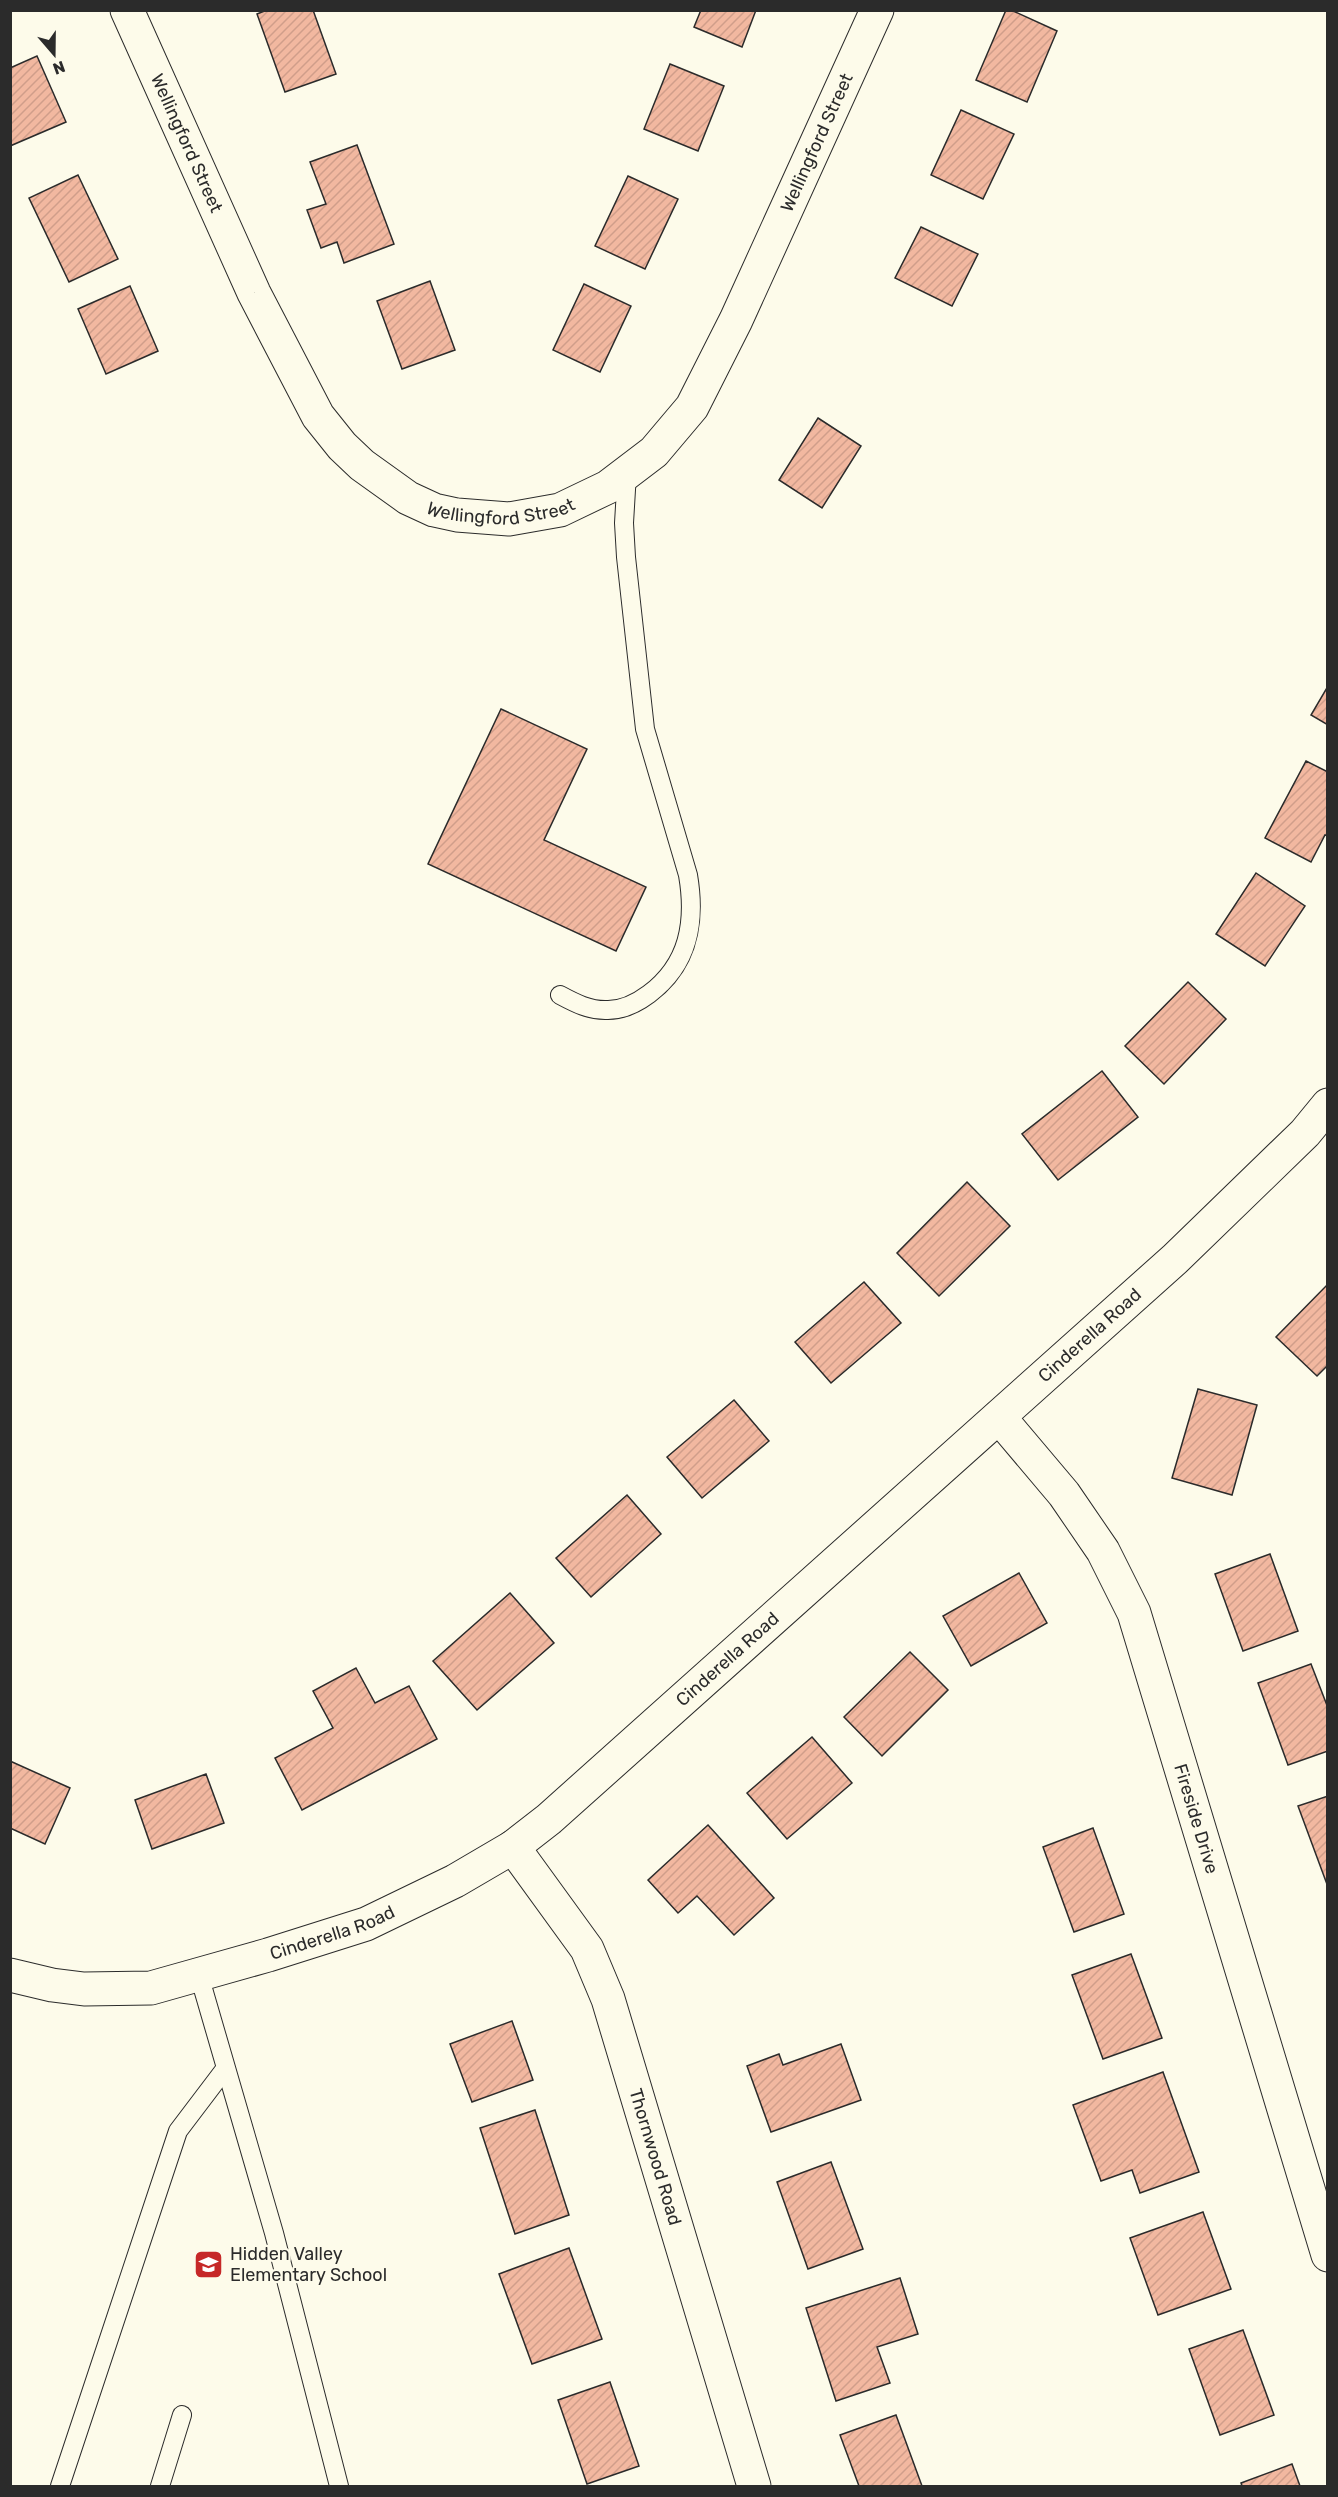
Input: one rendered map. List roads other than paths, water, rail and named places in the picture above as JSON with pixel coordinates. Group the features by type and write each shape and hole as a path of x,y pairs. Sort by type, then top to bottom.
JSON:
{"street":[{"name":"Wellingford Street","path":"127,10 259,304 318,416 342,446 362,465 408,498 434,510 457,515 509,519 560,510 608,488 654,452 692,407 736,320 876,10"},
{"name":"Cinderella Road","path":"10,1975 52,1985 84,1989 151,1988 366,1924 455,1881 513,1846 549,1819 1183,1251 1305,1133 1328,1105"},
{"name":"Fireside Drive","path":"999,1417 1064,1494 1103,1551 1134,1613 1328,2255"},
{"name":"Thornwood Road","path":"513,1846 586,1949 608,1999 754,2487"}],"lane":[{"path":"560,995 586,1008 609,1011 636,1005 672,973 683,953 691,928 692,899 688,875 645,729 626,556 624,523 627,473"},
{"path":"199,1974 274,2233 339,2487"},
{"path":"60,2487 178,2131 225,2070"},
{"path":"160,2487 182,2415"}],"place":[{"name":"Hidden Valley Elementary School","path":"209,2264"}]}
